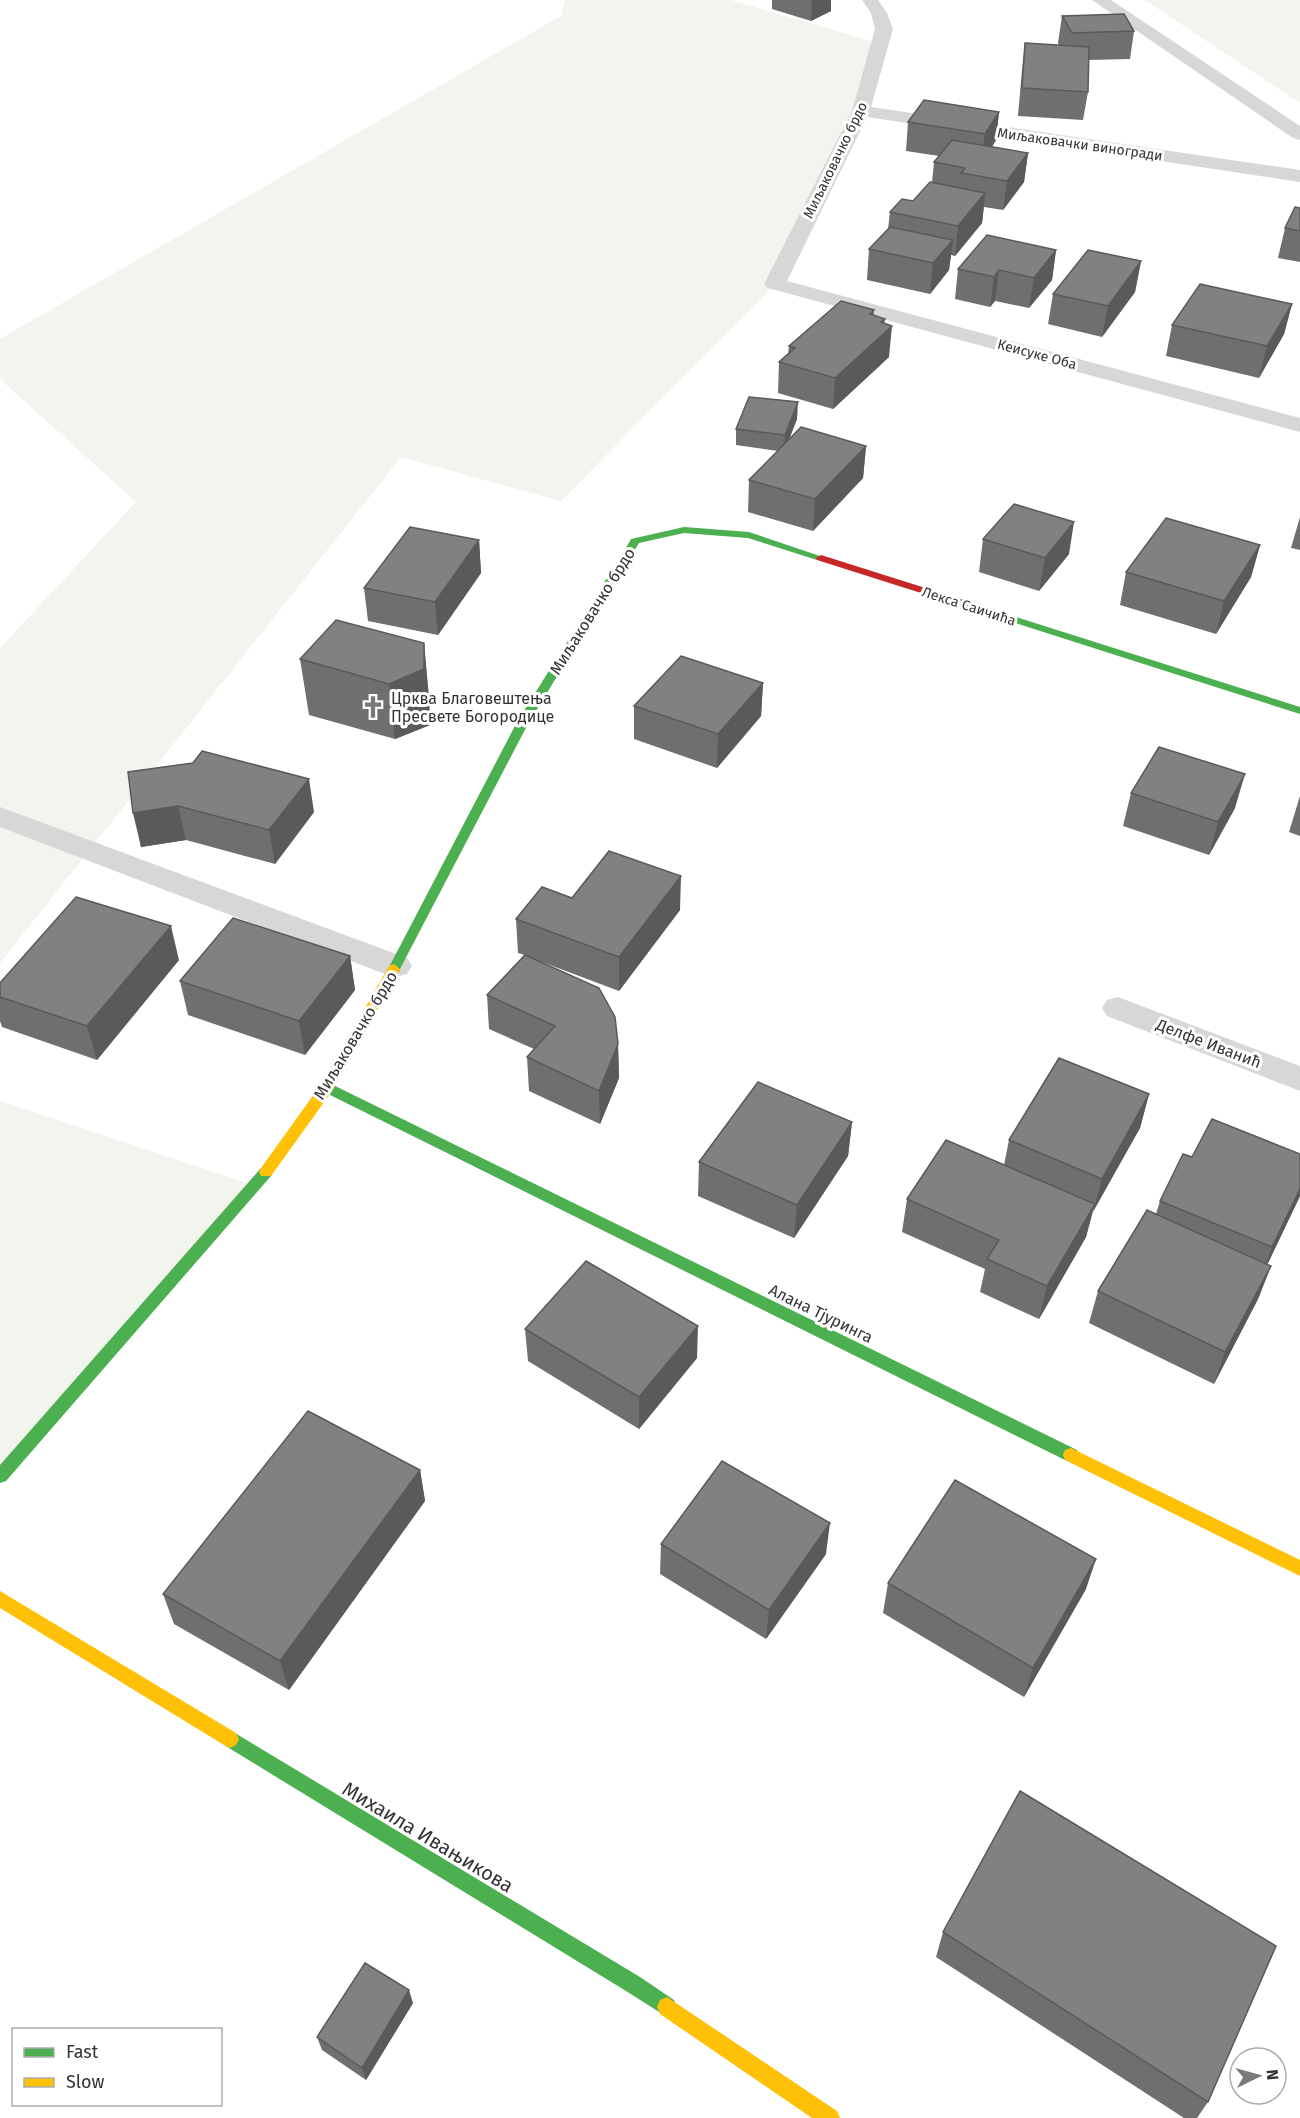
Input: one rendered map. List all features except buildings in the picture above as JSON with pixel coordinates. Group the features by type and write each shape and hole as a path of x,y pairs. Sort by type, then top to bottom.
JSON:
{"street":[{"name":"Миљаковачко брдо","path":"775,284 861,111 884,28 879,13 870,0"},
{"path":"1100,0 1300,134"},
{"name":"Миљаковачки виногради","path":"861,111 1300,176"},
{"name":"Кеисуке Оба","path":"775,284 1300,425"},
{"name":"Лекса Саичића","path":"635,541 684,530 749,536 1300,711"},
{"name":"Миљаковачко брдо","path":"0,1476 256,1186 327,1087 396,966 472,816 523,722 635,541"},
{"path":"0,816 396,966"},
{"name":"Делфе Иванић","path":"1118,1008 1300,1079"},
{"name":"Алана Тјуринга","path":"327,1087 1300,1568"},
{"name":"Михаила Ивањикова","path":"0,1599 633,1984 830,2118"}],"shaded area":[{"path":"565,0 731,0 874,42 865,96 775,284 561,501 401,457 0,963 0,648 136,502 0,379 0,339 561,16"},
{"path":"1145,0 1300,0 1300,103"},
{"path":"0,1101 256,1186 0,1482"}],"traffic: fast":[{"path":"394,969 523,722 635,541 684,530 749,535 821,558"},
{"path":"988,611 1300,711"},
{"path":"327,1087 1071,1455"},
{"path":"0,1476 266,1172"},
{"path":"230,1739 633,1984 667,2007"}],"traffic: slow":[{"path":"266,1172 327,1087 394,969"},
{"path":"1071,1455 1300,1568"},
{"path":"0,1599 230,1739"},
{"path":"667,2007 830,2118"}],"traffic: jam":[{"path":"821,558 988,611"}],"place":[{"name":"Црква Благовештења Пресвете Богородице","path":"373,707"}]}
